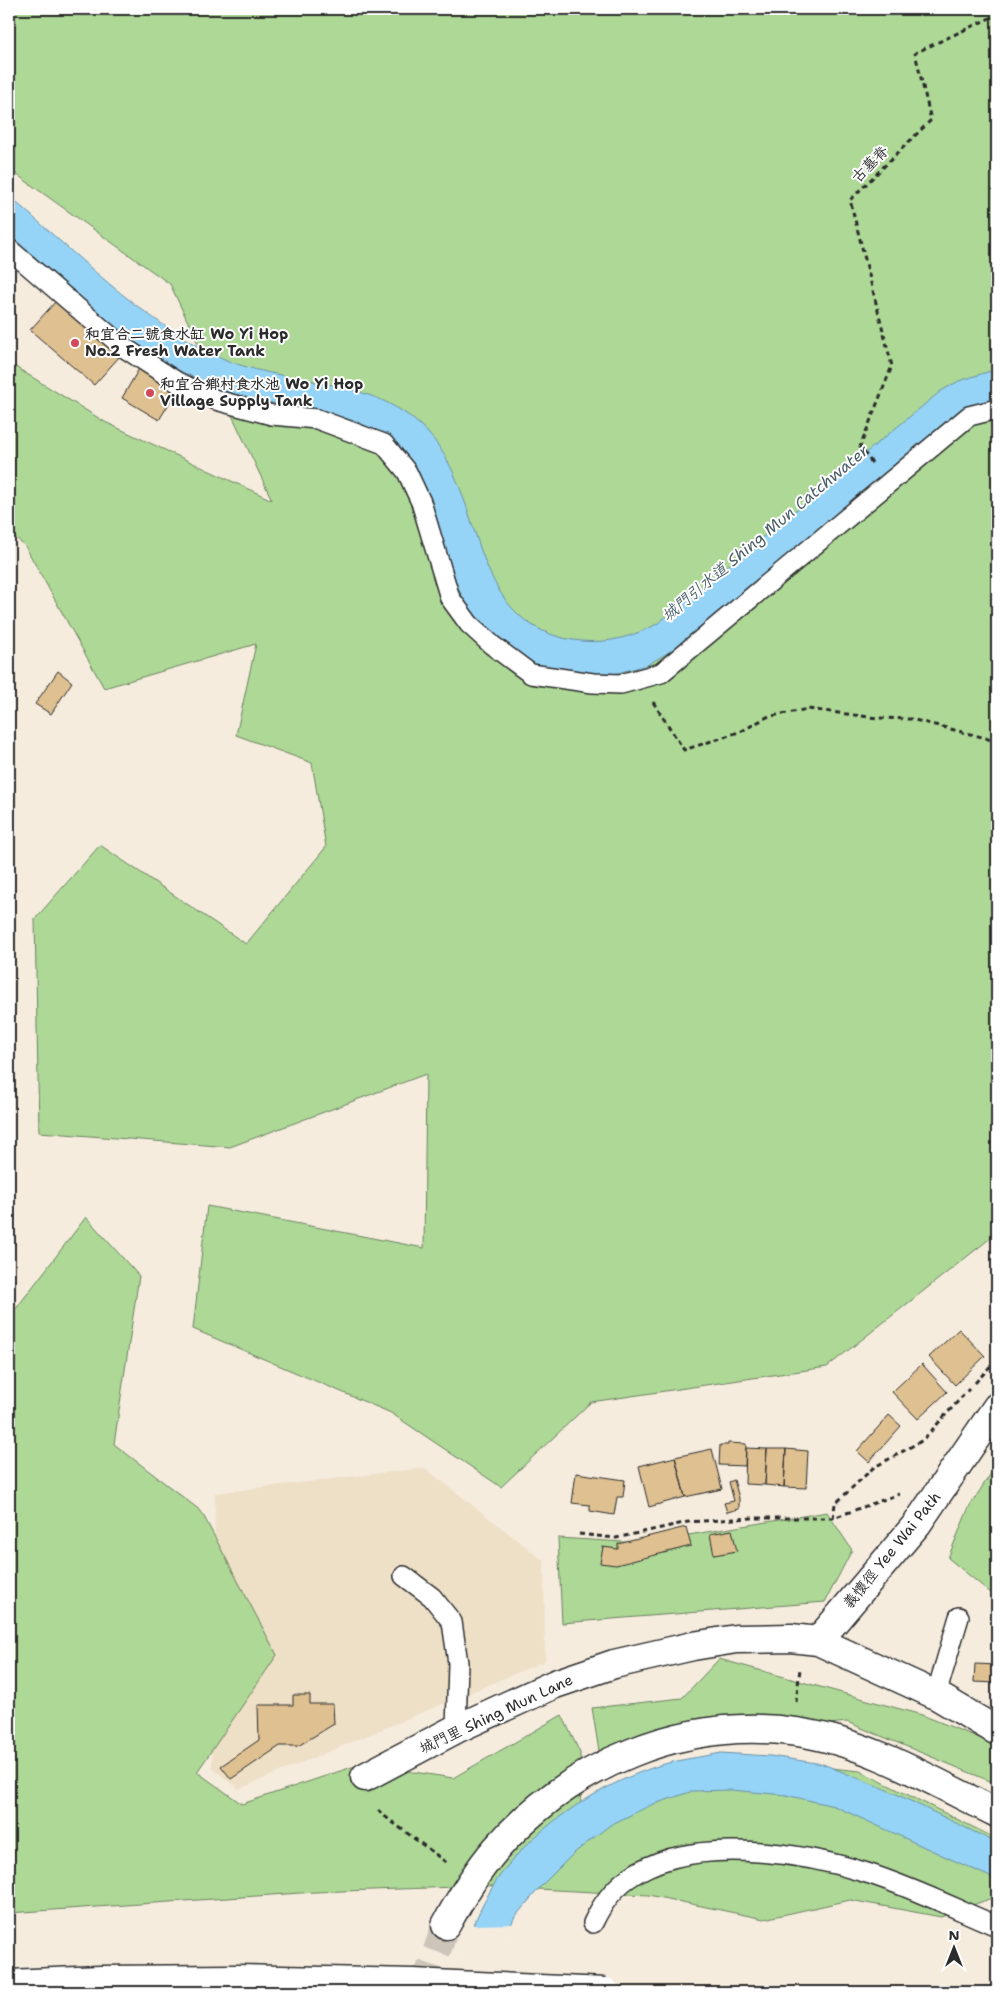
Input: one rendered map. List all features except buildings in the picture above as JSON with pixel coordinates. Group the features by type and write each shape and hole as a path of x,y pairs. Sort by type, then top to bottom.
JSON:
{"main road":[{"name":"義懷徑 Yee Wai Path","path":"810,1651 917,1524 997,1407"},
{"name":"城門里 Shing Mun Lane","path":"365,1777 456,1729 555,1684 614,1664 692,1646 736,1640 791,1638 810,1651 936,1695 997,1731"},
{"path":"446,1925 462,1896 489,1858 536,1809 584,1774 616,1759 677,1738 737,1729 798,1732 829,1739 899,1765 997,1813"},
{"path":"9,1984 100,1980 236,1979 413,1983 605,1992"}],"lane":[{"path":"9,248 123,347 176,382 216,400 272,415 317,420 384,444 407,472 421,502 450,598 470,624 492,645 531,674 592,683 621,684 661,673 969,416 997,409"},
{"path":"404,1576 432,1597 452,1622 458,1663 456,1729"},
{"path":"936,1695 959,1617"},
{"path":"592,1923 616,1888 640,1871 675,1858 727,1851 785,1855 831,1863 867,1873 997,1926"}],"path":[{"name":"古墓脊","path":"860,447 892,366 850,200 931,120 915,53 990,18 984,9"},
{"path":"637,679 666,720 684,750 742,731 767,717 808,708 878,718 911,719 986,738 997,743"},
{"path":"833,1518 835,1504 873,1468 923,1440 997,1359"},
{"path":"579,1534 616,1538 688,1522 751,1518 833,1518 903,1493"},
{"path":"797,1698 810,1651"},
{"path":"378,1810 447,1863"}],"shaded area":[{"path":"425,1468 544,1561 545,1661 239,1789 212,1768 215,1493"}],"green space":[{"path":"9,9 997,9 997,1233 827,1367 591,1402 501,1487 391,1413 193,1329 207,1206 424,1248 426,1074 230,1147 39,1132 35,919 100,845 246,944 326,847 312,763 236,735 256,644 104,688 25,546 9,532 9,363 105,422 272,500 170,284 9,169"},
{"path":"86,1217 139,1276 114,1444 201,1511 277,1655 197,1772 242,1804 361,1764 453,1778 562,1715 580,1753 581,1815 744,1759 860,1771 997,1839 997,1896 941,1917 850,1900 764,1919 648,1895 537,1889 541,1884 315,1892 9,1913 9,1313 15,1310"},
{"path":"997,1464 997,1598 948,1558 969,1507"},
{"path":"827,1512 852,1550 825,1602 562,1623 558,1538 640,1543"},
{"path":"719,1659 922,1715 997,1745 997,1784 847,1722 599,1751 592,1708 682,1698"}],"water":[{"path":"9,196 108,283 161,324 189,341 217,356 242,366 349,389 374,397 398,409 420,425 442,451 457,480 491,576 508,603 531,624 563,638 588,641 612,640 623,638 657,624 941,391 959,381 997,369 997,399 681,645 647,665 610,675 587,675 536,666 486,629 471,611 385,437 360,423 341,417 252,399 217,389 170,366 128,338 9,235"},
{"path":"721,1753 770,1756 823,1764 894,1793 997,1843 997,1880 834,1806 786,1795 731,1790 693,1791 651,1805 610,1825 574,1853 541,1886 514,1918 489,1977 453,1971 490,1891 504,1870 542,1831 588,1798 637,1773 669,1763"}],"pier":[{"path":"514,1924 491,1977 446,1992 450,1970 472,1925"}],"tunnel":[{"path":"425,1992 428,1976 446,1925"}],"place":[{"name":"和宜合二號食水缸 Wo Yi Hop No.2 Fresh Water Tank","path":"75,343"},
{"name":"和宜合鄉村食水池 Wo Yi Hop Village Supply Tank","path":"150,393"}],"water label":[{"name":"城門引水道 Shing Mun Catchwater","path":"765,533"}]}
